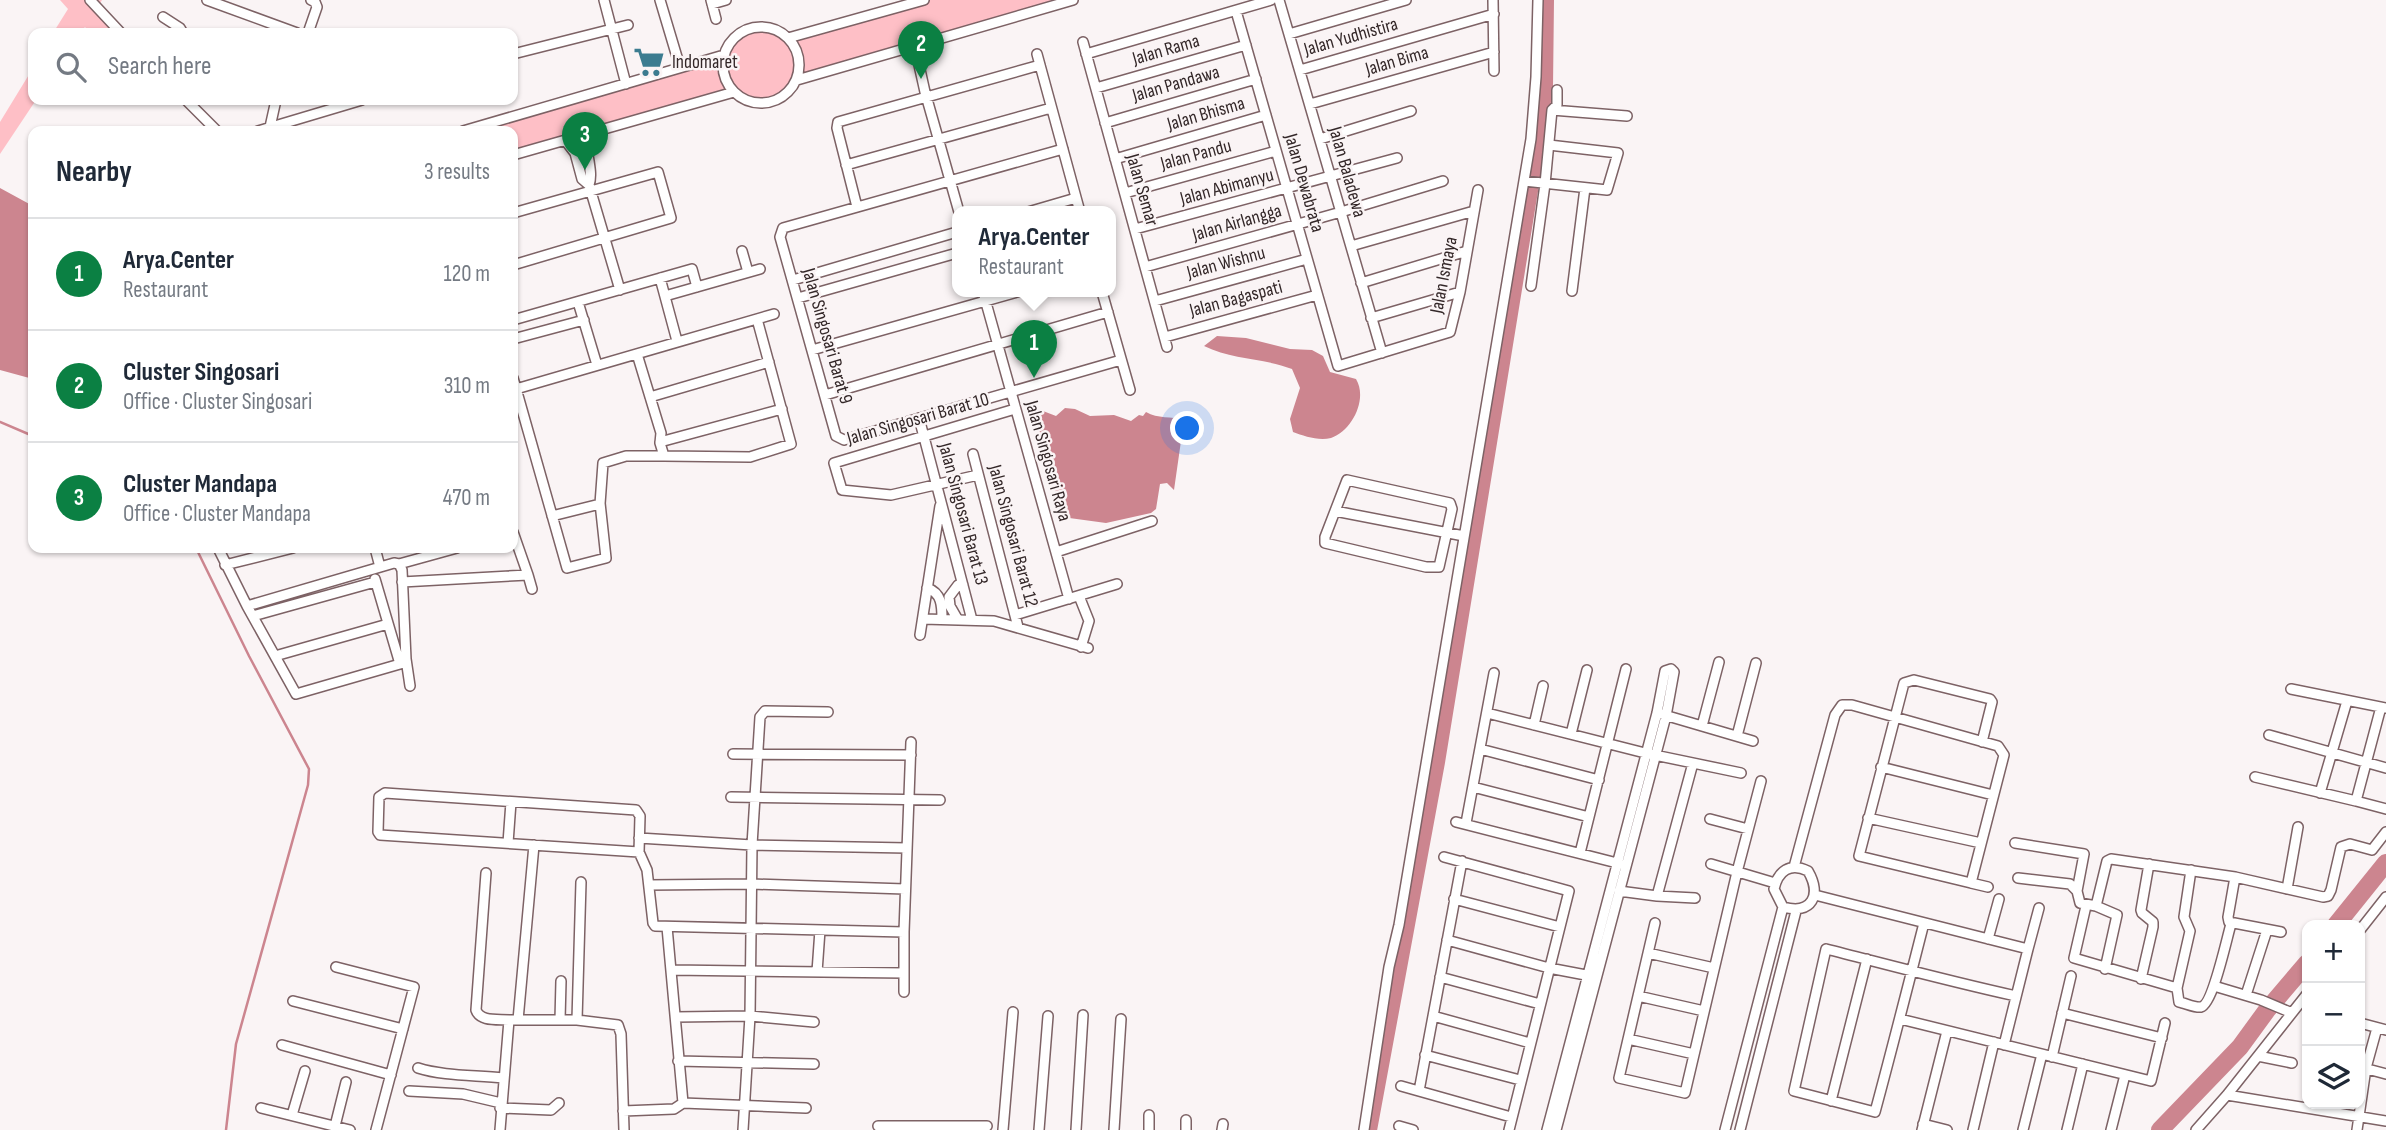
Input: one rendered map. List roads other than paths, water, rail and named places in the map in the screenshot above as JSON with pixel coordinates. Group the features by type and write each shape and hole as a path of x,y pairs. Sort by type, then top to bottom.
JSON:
{"street":[{"path":"90,0 116,28"},
{"path":"206,0 283,28"},
{"path":"310,0 315,2 317,7 310,28"},
{"path":"604,0 626,84"},
{"path":"660,0 680,67"},
{"path":"716,19 711,2 726,0"},
{"path":"788,38 924,0"},
{"path":"797,80 1073,0"},
{"name":"Jalan Baladewa","path":"1279,0 1382,353"},
{"path":"1289,34 1406,0"},
{"path":"1493,0 1494,71"},
{"path":"1364,1130 1389,967 1399,925 1527,181 1534,112 1538,0"},
{"path":"1086,54 1260,2"},
{"name":"Jalan Dewabrata","path":"1236,11 1336,365"},
{"name":"Jalan Yudhistira","path":"1300,70 1493,14"},
{"path":"163,17 180,28"},
{"path":"518,53 628,25"},
{"path":"755,27 776,30 788,38 799,58 797,80 783,97 769,102 747,100 734,92 724,76 724,55 736,37 755,27"},
{"name":"Jalan Semar","path":"1083,42 1166,342"},
{"path":"915,57 919,45"},
{"name":"Jalan Rama","path":"1096,88 1246,45"},
{"path":"906,49 915,57 958,206"},
{"name":"Jalan Bima","path":"1310,104 1494,52"},
{"path":"1037,54 1078,206"},
{"path":"480,126 724,55"},
{"path":"1040,65 840,121 837,124 839,135 857,207 1063,149"},
{"name":"Jalan Pandawa","path":"1105,123 1256,79"},
{"path":"1531,286 1552,110 1557,105 1557,90"},
{"path":"518,154 734,92"},
{"path":"191,105 212,126"},
{"path":"270,126 275,105"},
{"path":"273,126 345,105"},
{"path":"846,164 1051,108"},
{"path":"1552,110 1627,116"},
{"path":"1320,139 1411,111"},
{"name":"Jalan Bhisma","path":"1115,159 1266,115"},
{"path":"580,151 586,134"},
{"path":"565,140 580,151 592,177 591,188 620,290"},
{"path":"1527,181 1607,190 1618,153 1549,145"},
{"name":"Jalan Pandu","path":"1125,193 1276,151"},
{"name":"Jalan Abimanyu","path":"1135,229 1397,158"},
{"path":"518,211 657,170 671,218 518,264"},
{"name":"Jalan Airlangga","path":"1145,267 1443,181"},
{"path":"1573,291 1585,188"},
{"name":"Jalan Ismaya","path":"1336,365 1341,366 1450,332 1478,190"},
{"path":"1048,206 1076,198"},
{"name":"Jalan Singosari Barat 9","path":"857,207 783,228 780,237 836,436 844,440 919,418"},
{"path":"1351,246 1474,211"},
{"path":"793,280 952,233"},
{"path":"742,251 748,272"},
{"path":"1362,283 1468,251"},
{"path":"798,298 952,254"},
{"name":"Jalan Wishnu","path":"1155,301 1307,259"},
{"path":"665,296 760,269"},
{"path":"518,319 692,270 697,287"},
{"path":"660,278 677,341"},
{"path":"1371,318 1460,292"},
{"name":"Jalan Bagaspati","path":"1166,342 1318,295"},
{"path":"812,350 984,297"},
{"name":"Jalan Singosari Raya","path":"984,297 1069,599"},
{"path":"1104,297 1130,390"},
{"path":"578,302 597,365"},
{"path":"825,395 1108,312"},
{"path":"518,388 774,314"},
{"path":"518,396 567,568 606,558 600,503 603,463 626,456 750,457 791,444 757,319"},
{"path":"518,338 584,320"},
{"path":"637,354 662,433 660,442 665,456"},
{"path":"919,418 1121,360"},
{"path":"650,397 769,362"},
{"name":"Jalan Singosari Barat 10","path":"936,485 891,495 848,492 840,488 834,463 1015,409"},
{"path":"660,442 782,410"},
{"name":"Jalan Singosari Barat 13","path":"919,418 972,620"},
{"name":"Jalan Singosari Barat 12","path":"973,454 1018,627"},
{"path":"936,485 978,475"},
{"path":"1349,480 1450,503 1452,509 1447,533 1439,567 1426,567 1327,544 1325,537 1344,483 1349,480"},
{"path":"920,635 941,500"},
{"path":"552,516 600,503"},
{"path":"1335,511 1464,536"},
{"path":"1056,552 1152,521"},
{"path":"934,542 942,545 951,540"},
{"path":"518,545 532,589"},
{"path":"220,553 296,694 403,662"},
{"path":"225,565 273,553"},
{"path":"375,553 375,582 410,686"},
{"path":"247,606 376,568 439,553"},
{"path":"399,564 402,570 403,662"},
{"path":"402,582 528,575"},
{"path":"253,616 375,582"},
{"path":"1016,615 1117,584"},
{"path":"958,620 950,606 949,597 958,585 963,585"},
{"path":"928,588 939,596 942,620"},
{"path":"923,619 994,621 1084,648 1088,621 1079,596"},
{"path":"275,656 388,624"},
{"path":"1702,726 1719,662"},
{"path":"1737,736 1756,663"},
{"path":"1580,853 1626,669"},
{"path":"1571,734 1587,670"},
{"path":"1494,673 1473,787 1461,823 1621,864"},
{"path":"1982,742 1992,702 1986,698 1914,680 1904,683 1858,856 1988,887"},
{"path":"1534,725 1543,686"},
{"path":"2291,689 2384,707 2356,801"},
{"path":"2320,793 2347,701"},
{"path":"1794,867 1838,709 1842,705 1852,705 1998,746 2004,755 1971,883"},
{"path":"743,1130 750,1016 752,845 760,718 763,712 828,712"},
{"path":"1487,713 1741,774"},
{"path":"1548,1130 1661,714 1754,741"},
{"path":"2269,735 2386,768"},
{"path":"904,992 911,742"},
{"path":"1480,749 1599,780"},
{"path":"733,754 911,755"},
{"path":"1657,896 1693,763"},
{"path":"1881,767 1993,795"},
{"path":"2255,777 2386,809"},
{"path":"1656,923 1619,1078 1685,1093 1761,781"},
{"path":"1473,787 1590,817"},
{"path":"639,852 380,835 379,797 385,793 636,810 640,816 639,852 646,863 653,924 667,927 904,932"},
{"path":"731,797 940,800"},
{"path":"508,843 511,802"},
{"path":"1868,818 1981,843"},
{"path":"1710,819 1748,829"},
{"path":"2287,889 2298,827"},
{"path":"2177,988 2105,969 2075,960 2073,957 2108,860 2235,877 2323,897 2328,896 2341,846 2350,844 2372,850 2386,832"},
{"path":"639,838 752,845 907,848"},
{"path":"2015,843 2084,854 2077,891 2078,901 2117,915 2105,969"},
{"path":"500,1130 503,1078 513,1020 534,845"},
{"path":"1444,857 1568,890 1508,1130"},
{"path":"1419,1091 1462,861"},
{"path":"1556,1130 1591,976 1619,891 1621,864"},
{"path":"1711,864 1775,883"},
{"path":"2141,979 2154,925 2141,909 2149,864"},
{"path":"1725,1130 1783,907 1774,889 1775,883 1786,868 1808,871 1815,882 1815,895 1805,908 1796,911 1783,907"},
{"path":"2191,870 2184,917 2190,931 2177,988 2179,1002 2199,1007 2205,1005 2214,986 2231,924 2228,917 2235,877"},
{"path":"486,873 476,1010 478,1016 513,1020 577,1020 620,1027 624,1130"},
{"path":"2018,878 2070,884 2077,891"},
{"path":"577,1020 581,883"},
{"path":"649,885 752,884 905,889"},
{"path":"1619,891 1695,898"},
{"path":"1815,895 2028,949"},
{"path":"2365,924 2386,897"},
{"path":"1988,939 1999,899"},
{"path":"1454,900 1560,927"},
{"path":"1973,1130 2016,996 2039,908"},
{"path":"1740,1130 1796,911"},
{"path":"1924,923 1912,971 1900,1019 1875,1112 1794,1091 1826,949 1912,971 2016,996"},
{"path":"2231,924 2281,932"},
{"path":"667,927 683,1103"},
{"path":"817,972 820,930"},
{"path":"2246,995 2267,930"},
{"path":"1447,940 1549,968 1591,976"},
{"path":"1648,953 1714,968"},
{"path":"1831,1101 1867,959"},
{"path":"336,967 414,987 376,1130"},
{"path":"671,970 904,973"},
{"path":"2023,1130 2062,1013 2071,976"},
{"path":"1440,977 1540,1004"},
{"path":"561,981 561,1020"},
{"path":"2214,986 2261,1000 2292,1013"},
{"path":"1638,996 1704,1011"},
{"path":"2196,1130 2302,1000"},
{"path":"293,1002 403,1029"},
{"path":"1003,1130 1013,1012"},
{"path":"2062,1013 2162,1038"},
{"path":"1076,1130 1083,1015"},
{"path":"676,1017 750,1016 814,1022"},
{"path":"1039,1130 1048,1016"},
{"path":"1433,1016 1530,1043"},
{"path":"1114,1130 1121,1019"},
{"path":"1900,1019 2151,1081 2165,1023"},
{"path":"2365,1064 2382,1029"},
{"path":"1947,1031 1923,1127 1947,1130"},
{"path":"1628,1039 1694,1054"},
{"path":"282,1045 391,1075"},
{"path":"1425,1055 1520,1080"},
{"path":"2258,1056 2292,1063"},
{"path":"678,1061 814,1064"},
{"path":"2067,1130 2083,1064"},
{"path":"418,1068 438,1073 466,1073 503,1078"},
{"path":"2365,1069 2386,1074"},
{"path":"292,1115 305,1071"},
{"path":"2111,1130 2125,1075"},
{"path":"335,1126 346,1082"},
{"path":"1401,1086 1511,1117"},
{"path":"409,1091 463,1094 501,1105 551,1110 557,1108 559,1103"},
{"path":"2227,1095 2386,1121"},
{"path":"622,1111 674,1109 683,1103 806,1108"},
{"path":"261,1108 350,1130"},
{"path":"2357,1130 2360,1109"},
{"path":"1149,1115 1149,1130"},
{"path":"878,1126 987,1126"},
{"path":"1399,1126 1411,1130"}],"waterway":[{"path":"1368,1130 1436,762 1533,166 1544,87 1545,0"},
{"path":"0,422 28,434"},
{"path":"198,553 309,769 308,785 236,1044 226,1130"},
{"path":"2340,920 2386,863"},
{"path":"2160,1130 2240,1047 2302,969"}],"place":[{"name":"Indomaret","path":"649,62"},
{"name":"Cluster Singosari","path":"921,79"},
{"name":"Cluster Mandapa","path":"585,170"},
{"name":"Arya.Center","path":"1034,378"}]}
